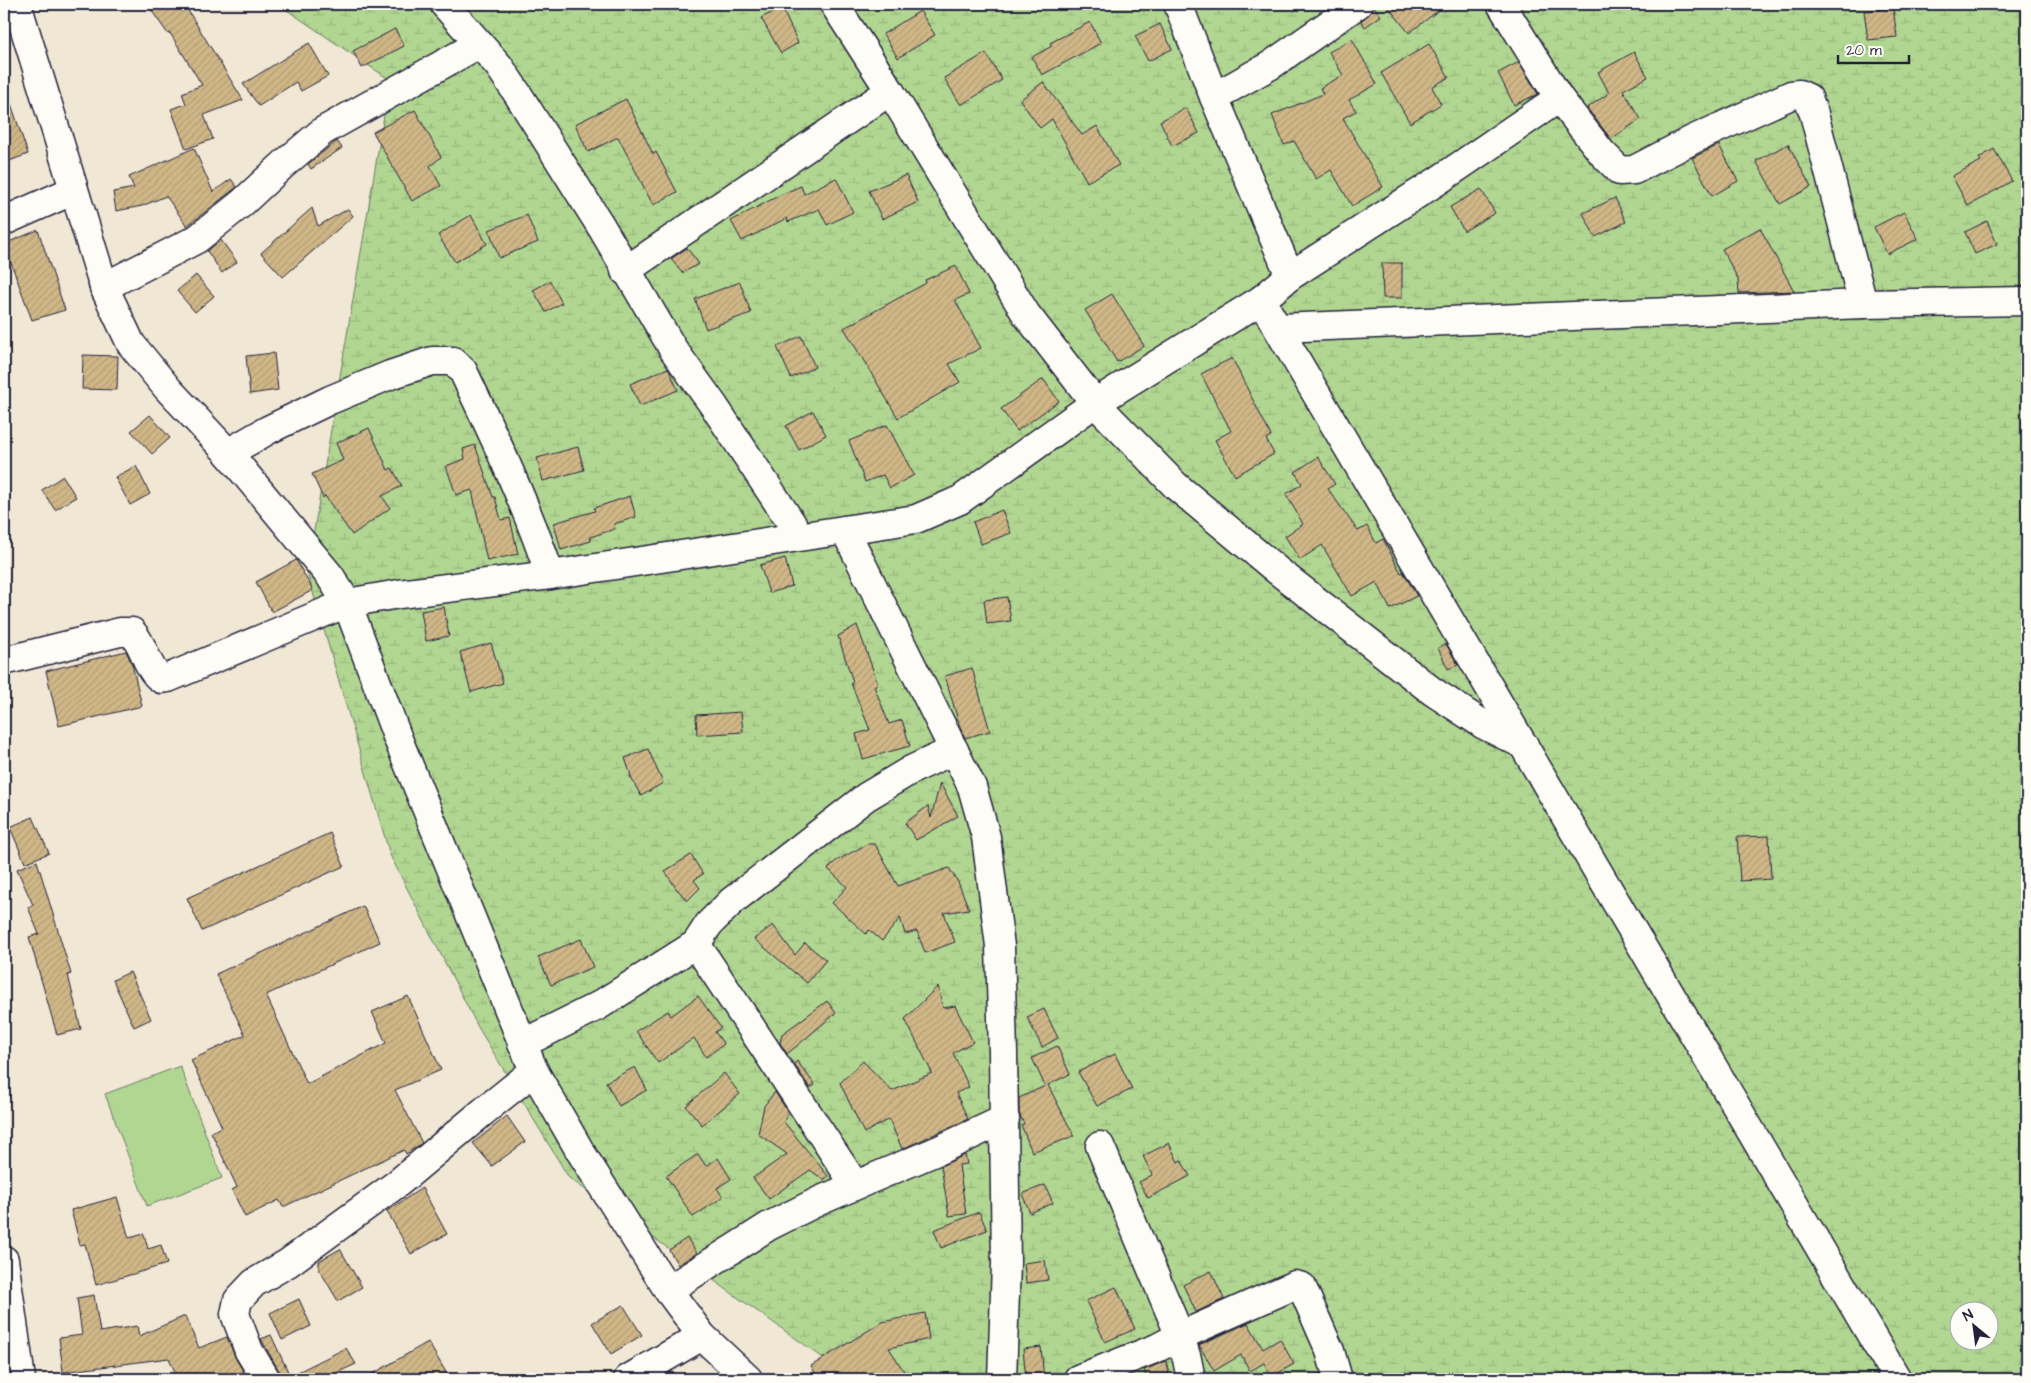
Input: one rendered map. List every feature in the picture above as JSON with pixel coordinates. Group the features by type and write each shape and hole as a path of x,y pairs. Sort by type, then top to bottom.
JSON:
{"street":[{"path":"16,4 104,287 130,344 168,389 228,453 330,576 347,603 398,739 489,957 534,1071 580,1151 668,1290 702,1336 748,1379"},
{"path":"444,4 499,66 520,96 602,228 673,349 724,421 800,536"},
{"path":"834,4 890,90 1026,314 1095,403 1176,486 1278,570 1432,691 1484,725 1524,745"},
{"path":"1178,4 1214,97 1290,276"},
{"path":"1214,97 1271,65 1358,4"},
{"path":"1501,4 1559,98 1602,153 1620,171 1634,170 1694,139 1791,95 1799,94 1808,98 1814,114 1863,304"},
{"path":"104,287 197,239 242,203 323,130 479,44"},
{"path":"626,271 890,90"},
{"path":"4,661 120,632 132,632 139,640 155,674 161,679 168,678 347,603 399,594 550,575 916,520 960,500 1095,403 1261,300 1290,276 1439,180 1559,98"},
{"path":"4,222 74,190"},
{"path":"1261,300 1897,1379"},
{"path":"1279,328 1863,304 2027,301"},
{"path":"228,453 268,430 330,400 390,375 432,361 453,361 463,371 504,455 534,528 550,575"},
{"path":"844,530 972,787 986,837 1000,946 1005,1119 1006,1263 1002,1379"},
{"path":"522,1044 598,1006 696,944 709,924 732,901 866,797 911,770 954,750"},
{"path":"696,944 855,1185"},
{"path":"266,1379 249,1351 235,1314 238,1300 254,1283 288,1263 398,1183 534,1071"},
{"path":"668,1290 769,1226 819,1201 939,1150 1005,1119"},
{"path":"1100,1146 1180,1336 1191,1379"},
{"path":"4,1260 22,1379"},
{"path":"1078,1379 1157,1348 1180,1336 1295,1286 1302,1287 1326,1343 1338,1379"},
{"path":"628,1379 702,1336"}],"green space":[{"path":"278,4 2027,4 2027,1379 853,1379 569,1178 478,1027 390,855 307,572 390,80"},
{"path":"180,1066 222,1178 147,1206 105,1094"}],"building":[{"path":"147,4 184,4 243,100 204,115 213,139 186,149 171,109 186,104 182,93 202,85 170,33 168,34"},
{"path":"1386,4 1447,4 1409,33"},
{"path":"1373,5 1381,16 1365,27 1361,21 1372,11"},
{"path":"782,8 798,43 781,53 761,18"},
{"path":"1893,8 1897,37 1868,40 1864,11"},
{"path":"920,11 935,35 898,58 883,34"},
{"path":"1090,22 1101,43 1042,75 1032,57 1052,46 1050,43"},
{"path":"1160,24 1172,49 1148,61 1135,36"},
{"path":"395,29 404,46 362,68 353,51"},
{"path":"1352,39 1377,84 1349,100 1356,111 1343,118 1383,187 1352,206 1331,170 1316,179 1294,141 1284,145 1272,115 1323,94 1320,88 1343,75 1329,52"},
{"path":"309,43 328,76 301,91 296,82 259,106 243,84"},
{"path":"1429,44 1449,77 1432,87 1441,104 1410,123 1381,73"},
{"path":"1634,52 1648,77 1623,90 1641,119 1611,139 1587,108 1609,93 1598,72"},
{"path":"986,53 1002,80 961,105 944,78"},
{"path":"1519,62 1538,94 1514,105 1498,73"},
{"path":"1043,82 1082,135 1097,126 1119,165 1087,182 1052,119 1040,128 1020,100"},
{"path":"7,92 28,154 4,163 4,93"},
{"path":"626,99 653,154 656,152 677,192 653,205 618,137 588,152 575,124"},
{"path":"1186,108 1199,133 1172,146 1160,121"},
{"path":"415,110 441,157 430,166 441,186 412,201 373,132"},
{"path":"337,141 342,148 311,169 308,164"},
{"path":"1788,144 1811,187 1780,204 1756,161"},
{"path":"1719,145 1738,181 1712,196 1692,158"},
{"path":"194,148 213,192 231,179 237,187 187,226 166,196 142,206 116,211 113,192 134,188 129,177"},
{"path":"1994,149 2012,181 1968,206 1952,176 1981,161 1979,158"},
{"path":"906,175 918,202 882,219 869,191"},
{"path":"836,178 853,212 827,225 819,209 788,222 787,218 742,241 731,221 801,186 804,194"},
{"path":"1481,189 1495,213 1464,231 1450,207"},
{"path":"1615,198 1626,222 1595,237 1583,213"},
{"path":"312,208 318,226 348,209 353,216 283,277 261,253"},
{"path":"1904,212 1918,239 1887,254 1874,227"},
{"path":"471,215 487,244 455,262 438,235"},
{"path":"527,215 538,242 499,258 489,230"},
{"path":"1987,221 1997,244 1975,254 1965,232"},
{"path":"1760,228 1794,291 1739,293 1738,279 1722,249"},
{"path":"38,230 65,310 32,320 4,244"},
{"path":"221,240 237,262 222,273 207,251"},
{"path":"687,248 699,264 682,273 671,259"},
{"path":"1382,263 1402,263 1402,298 1383,298"},
{"path":"956,266 969,294 955,300 981,348 949,364 960,382 898,418 844,328 926,283 925,280"},
{"path":"196,275 214,296 195,312 177,291"},
{"path":"550,281 562,303 546,312 533,290"},
{"path":"740,282 751,313 706,329 695,299"},
{"path":"1112,294 1144,346 1117,362 1085,310"},
{"path":"801,336 815,367 791,378 777,347"},
{"path":"274,353 278,390 250,394 246,356"},
{"path":"83,355 118,356 117,390 82,389"},
{"path":"1232,358 1271,436 1266,439 1274,454 1235,476 1215,440 1231,431 1201,374"},
{"path":"668,368 678,390 640,406 630,384"},
{"path":"1043,379 1059,401 1017,431 1001,409"},
{"path":"813,411 826,435 799,450 786,426"},
{"path":"150,415 170,438 152,454 131,431"},
{"path":"887,425 914,475 890,488 883,475 865,482 849,441"},
{"path":"369,428 388,470 392,468 402,486 382,496 390,508 352,535 325,496 323,498 312,474 343,460 336,443"},
{"path":"475,445 493,497 495,497 501,520 510,518 518,554 487,561 472,490 456,495 446,466 465,459 463,449"},
{"path":"578,447 584,470 543,481 537,458"},
{"path":"1318,457 1335,484 1328,489 1358,531 1367,526 1376,543 1383,539 1401,573 1403,572 1417,596 1390,609 1377,582 1352,596 1322,545 1300,560 1285,536 1303,524 1286,494 1302,484 1295,472"},
{"path":"136,466 150,494 130,505 115,477"},
{"path":"63,476 76,497 55,510 42,490"},
{"path":"630,496 636,517 614,524 615,529 590,537 591,541 561,550 554,523 595,511 594,508"},
{"path":"1002,510 1011,533 981,544 973,522"},
{"path":"785,558 792,586 769,593 760,565"},
{"path":"296,560 313,590 272,612 256,582"},
{"path":"1007,597 1011,621 987,624 984,600"},
{"path":"444,607 449,636 426,641 421,611"},
{"path":"857,625 878,684 874,686 889,724 902,720 910,746 863,759 856,734 870,730 851,683 853,682 838,636"},
{"path":"491,643 503,683 471,692 460,652"},
{"path":"1446,644 1458,665 1448,669 1438,648"},
{"path":"126,651 132,664 142,706 59,726 46,671"},
{"path":"972,668 990,731 965,738 945,676"},
{"path":"741,712 743,732 697,735 696,715"},
{"path":"648,749 663,783 641,796 630,776 625,758"},
{"path":"940,783 958,816 916,840 905,823 928,806 931,818"},
{"path":"33,817 49,853 25,863 10,827"},
{"path":"330,833 344,866 202,931 187,898"},
{"path":"1769,836 1771,879 1740,881 1737,837"},
{"path":"867,844 875,844 898,886 949,868 958,882 969,909 944,913 955,942 925,953 917,931 905,934 900,918 882,941 869,930 866,934 832,903 847,887 828,869 836,861"},
{"path":"691,855 703,874 694,880 700,888 687,901 677,890 665,871"},
{"path":"37,861 71,974 68,975 81,1029 57,1035 29,937 39,934 28,907 33,905 17,869"},
{"path":"363,906 380,942 266,995 307,1084 386,1043 372,1012 408,996 441,1070 395,1090 422,1143 406,1154 404,1150 283,1207 279,1200 245,1217 232,1190 237,1187 211,1132 222,1127 191,1060 245,1035 216,974"},
{"path":"773,925 795,955 805,943 826,960 807,983 754,939"},
{"path":"581,939 593,967 551,985 538,957"},
{"path":"130,972 151,1019 134,1027 113,980"},
{"path":"938,986 943,1008 955,1006 973,1042 953,1053 969,1087 956,1093 968,1119 902,1149 889,1119 864,1133 840,1083 863,1061 892,1091 932,1073 905,1019"},
{"path":"698,996 721,1028 715,1032 724,1044 706,1057 694,1038 658,1063 636,1031 668,1011 671,1016"},
{"path":"827,1001 836,1013 787,1054 780,1043 782,1034"},
{"path":"1044,1009 1058,1038 1042,1047 1027,1017"},
{"path":"1057,1046 1070,1074 1048,1085 1074,1136 1032,1152 1021,1125 1024,1124 1019,1113 1019,1098 1045,1086 1032,1058"},
{"path":"1115,1054 1132,1089 1097,1106 1078,1072"},
{"path":"797,1061 815,1085 810,1088 794,1064"},
{"path":"635,1067 647,1090 619,1106 606,1082"},
{"path":"724,1073 740,1094 702,1125 686,1106"},
{"path":"775,1092 788,1112 784,1122 828,1176 824,1180 810,1170 769,1199 753,1178 787,1154 758,1134 764,1106"},
{"path":"507,1116 525,1142 492,1166 473,1143"},
{"path":"1169,1143 1178,1162 1181,1160 1190,1176 1148,1198 1139,1182 1152,1175 1143,1156"},
{"path":"698,1154 706,1166 718,1158 731,1179 717,1188 723,1197 693,1217 666,1176"},
{"path":"965,1155 967,1164 959,1165 966,1214 949,1216 941,1166"},
{"path":"1045,1185 1053,1203 1030,1213 1022,1194"},
{"path":"422,1188 447,1234 411,1254 387,1211"},
{"path":"117,1197 129,1238 144,1234 148,1249 161,1245 167,1264 96,1285 85,1244 80,1245 71,1210"},
{"path":"979,1212 987,1230 941,1248 934,1230"},
{"path":"687,1238 697,1253 678,1265 669,1250"},
{"path":"340,1249 362,1287 338,1301 319,1269 319,1261"},
{"path":"1045,1260 1048,1280 1026,1283 1024,1263"},
{"path":"1211,1271 1224,1299 1196,1312 1183,1285"},
{"path":"1116,1287 1135,1329 1105,1342 1086,1301"},
{"path":"94,1295 100,1332 137,1326 139,1336 185,1316 199,1348 227,1337 236,1359 248,1379 178,1379 169,1358 63,1372 59,1338 82,1335 77,1298"},
{"path":"299,1299 311,1326 282,1340 270,1313"},
{"path":"623,1305 642,1335 611,1354 592,1323"},
{"path":"925,1313 929,1339 889,1348 909,1379 819,1379 811,1366 882,1322"},
{"path":"1248,1323 1263,1349 1280,1339 1294,1364 1271,1377 1264,1363 1250,1371 1241,1355 1214,1371 1199,1345"},
{"path":"271,1335 290,1376 346,1348 356,1364 323,1379 282,1379 261,1339"},
{"path":"428,1342 450,1379 364,1379"},
{"path":"1041,1347 1044,1379 1026,1379 1023,1349"},
{"path":"1166,1361 1169,1373 1164,1375 1166,1379 1147,1379 1144,1370"}]}
